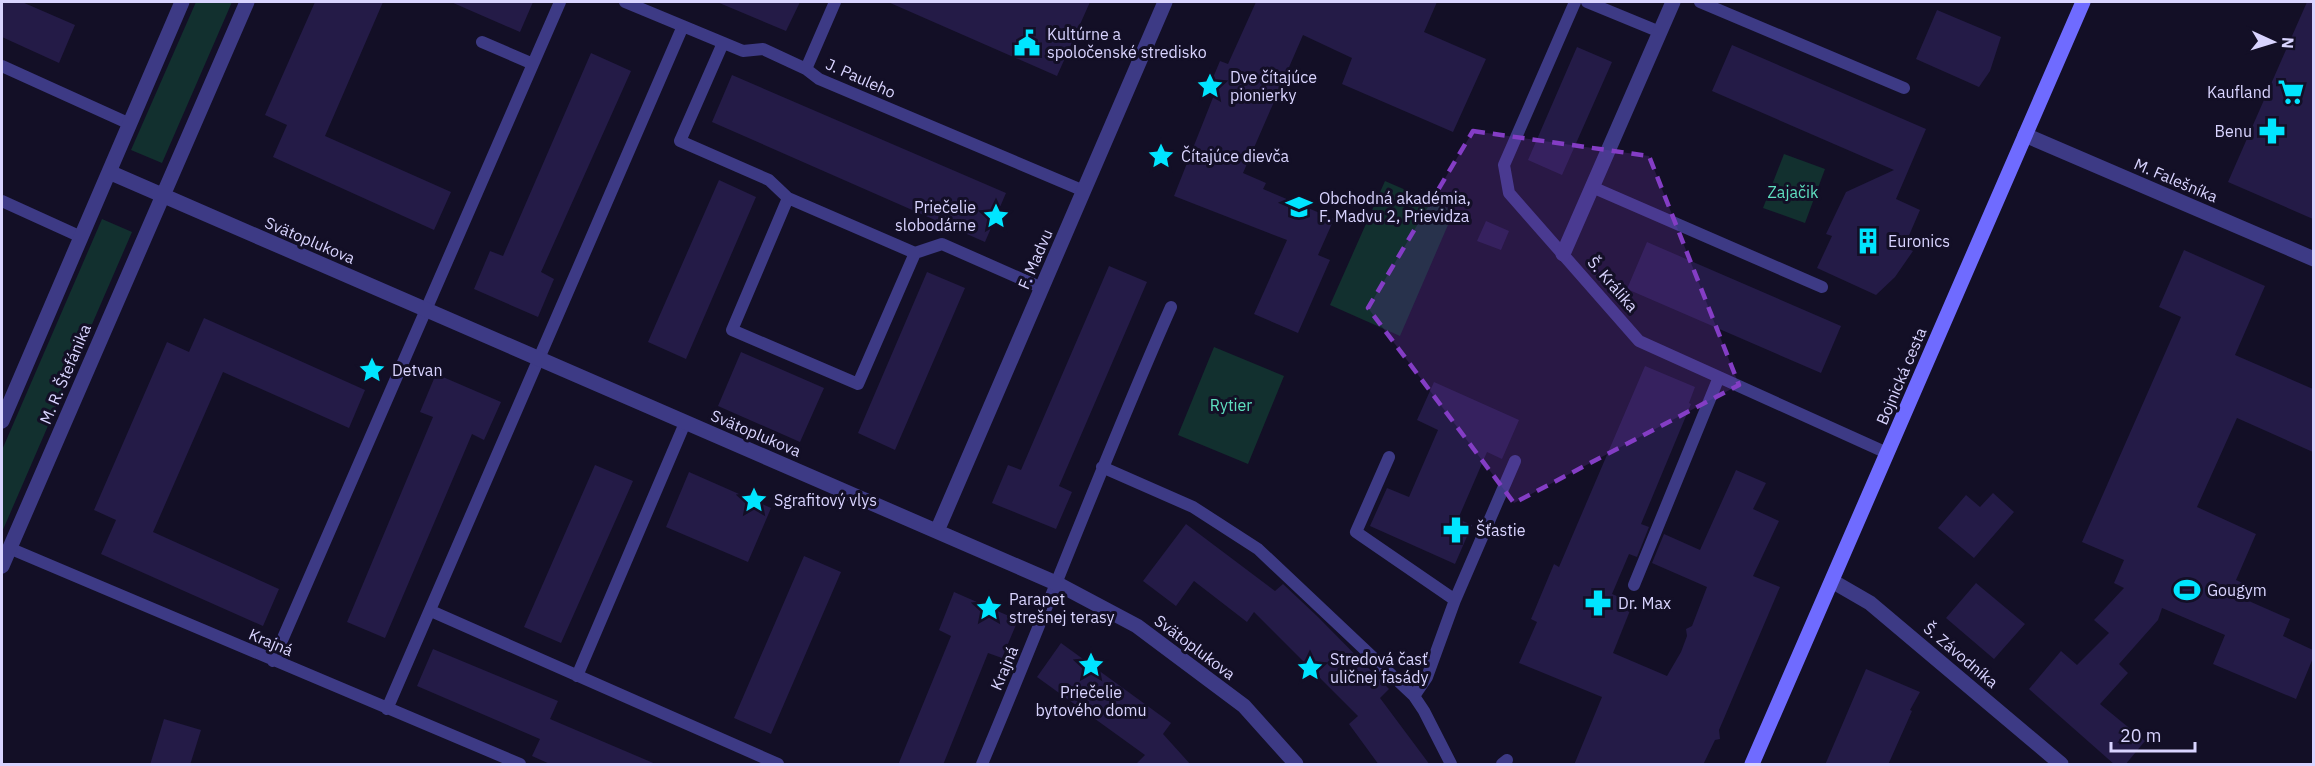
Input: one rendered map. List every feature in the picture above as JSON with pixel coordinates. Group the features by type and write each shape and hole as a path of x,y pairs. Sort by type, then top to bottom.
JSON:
{"street":[{"path":"2,421 183,2"},
{"name":"M. R. Štefánika","path":"2,566 247,2"},
{"name":"F. Madvu","path":"937,531 1166,2"},
{"name":"Š. Králika","path":"1563,254 1673,2"},
{"name":"Bojnická cesta","path":"1752,765 2083,2"},
{"name":"M. Falešníka","path":"2025,135 2313,259"},
{"path":"109,172 163,196"},
{"name":"Svätoplukova","path":"163,196 1058,584 1137,626 1244,706 1296,765"},
{"name":"Š. Závodníka","path":"1832,581 1869,603 2061,765"}],"lane":[{"path":"273,661 560,2"},
{"name":"J. Pauleho","path":"625,2 742,51 763,50 806,69 819,79 1084,191"},
{"path":"806,69 836,2"},
{"path":"1563,254 1509,193 1504,165 1575,2"},
{"path":"1587,2 1660,32"},
{"path":"1700,2 1904,88"},
{"path":"387,709 682,26"},
{"path":"482,42 533,63"},
{"path":"723,43 680,141 769,180 788,198 915,253 942,244 1042,288"},
{"path":"2,66 130,124"},
{"path":"1592,187 1822,287"},
{"path":"788,198 732,330 858,384 915,253"},
{"path":"2,201 80,236"},
{"name":"Š. Králika","path":"1563,254 1639,341 1887,453"},
{"name":"Krajná","path":"982,765 1058,584 1102,467 1171,308"},
{"path":"1634,585 1719,377"},
{"path":"577,676 685,423"},
{"path":"1389,457 1356,532 1455,600"},
{"path":"1414,696 1428,677 1455,600 1515,461"},
{"path":"1102,467 1192,507 1258,549 1414,696 1451,765"},
{"name":"Krajná","path":"9,548 520,765"},
{"path":"431,610 778,765"}],"highlighted area":[{"path":"1473,131 1649,156 1739,385 1514,503 1368,308"}],"green space":[{"path":"196,2 232,2 162,163 131,150"},
{"name":"Zajačik","path":"1784,154 1825,169 1805,223 1763,208"},
{"path":"1385,181 1454,211 1400,336 1330,305"},
{"path":"102,219 132,232 2,532 2,450"},
{"name":"Rytier","path":"1214,347 1284,376 1248,464 1178,435"}],"building":[{"path":"2,2 22,2 75,25 59,63 2,37"},
{"path":"315,2 383,2 325,136 451,192 434,230 273,157 287,125 265,115"},
{"path":"451,2 533,2 520,32"},
{"path":"717,2 800,2 786,31"},
{"name":"Kultúrne a spoločenské stredisko","path":"888,2 1090,2 1057,76"},
{"path":"1256,2 1437,2 1424,32 1486,59 1453,132 1342,84 1352,58 1303,35 1243,173 1266,183 1263,189 1334,219 1318,255 1330,260 1298,333 1254,314 1287,240 1174,196 1214,95 1207,92 1220,61 1228,64"},
{"name":"Kaufland","path":"2307,2 2313,2 2313,219 2228,182"},
{"path":"1937,10 2001,37 1990,71 1979,87 1916,59"},
{"path":"1732,45 1926,129 1896,199 1920,210 1904,247 1913,251 1895,277 1876,295 1817,268 1832,236 1826,234 1846,192 1894,170 1712,91"},
{"path":"1577,47 1612,62 1562,175 1528,160"},
{"path":"591,53 631,71 541,272 554,279 538,317 474,289 490,251 503,256"},
{"path":"732,75 1006,193 985,242 712,122"},
{"path":"719,180 756,197 686,359 648,342"},
{"path":"1486,221 1509,231 1501,250 1477,241"},
{"path":"1647,242 1841,326 1821,373 1627,289"},
{"path":"2184,250 2265,286 2235,355 2313,389 2313,452 2237,418 2197,507 2256,534 2236,580 2247,585 2242,598 2290,619 2283,636 2313,650 2313,658 2296,699 2213,664 2225,635 2162,608 2158,620 2119,664 2128,673 2100,704 2145,741 2125,765 2115,765 2029,689 2061,651 2077,665 2109,633 2094,620 2124,588 2114,583 2124,560 2082,542 2181,317 2159,307"},
{"path":"1109,266 1147,282 1059,486 1072,492 1056,529 992,503 1008,465 1021,470"},
{"path":"927,272 965,288 895,450 858,433"},
{"path":"204,318 365,390 349,428 223,372 153,532 279,589 263,626 101,554 116,520 94,510 167,342 189,352"},
{"path":"741,352 824,388 800,442 718,406"},
{"path":"1645,366 1695,387 1689,403 1691,404 1641,524 1649,527 1637,557 1629,554 1612,594 1633,603 1613,653 1667,676 1681,652 1687,636 1686,629 1692,626 1707,587 1652,563 1664,534 1700,550 1736,470 1766,483 1753,509 1779,521 1753,576 1780,587 1719,730 1720,739 1715,740 1703,765 1574,765 1602,697 1519,663 1537,622 1531,619 1554,564 1559,567"},
{"path":"436,374 501,402 484,440 472,434 385,638 347,622 433,417 420,412"},
{"path":"1434,382 1519,420 1502,459 1487,452 1458,519 1472,525 1455,564 1370,526 1387,488 1409,497 1438,430 1417,420"},
{"path":"595,465 633,481 561,643 524,627"},
{"path":"689,472 771,508 748,562 666,527"},
{"path":"1993,493 2014,512 1974,558 1938,528 1966,495 1980,507"},
{"path":"1186,524 1275,591 1283,584 1318,617 1389,689 1380,698 1430,765 1379,765 1349,724 1358,716 1254,612 1247,622 1194,581 1176,606 1143,581"},
{"path":"804,556 841,572 771,734 734,718"},
{"path":"1976,583 2025,624 1994,659 1946,618"},
{"path":"954,592 1018,620 1002,658 988,653 943,765 898,765 951,636 939,630"},
{"path":"1061,643 1171,723 1163,734 1191,765 1135,765 1145,755 1037,677"},
{"path":"433,649 558,701 550,719 658,765 552,765 532,756 540,739 417,686"},
{"path":"1866,669 1920,692 1910,710 1912,711 1888,765 1825,765"},
{"path":"164,719 201,730 190,765 150,765"}],"place":[{"name":"Kultúrne a spoločenské stredisko","path":"1027,43"},
{"name":"Dve čítajúce pionierky","path":"1210,86"},
{"name":"Kaufland","path":"2291,92"},
{"name":"Benu","path":"2272,131"},
{"name":"Čítajúce dievča","path":"1161,156"},
{"name":"Obchodná akadémia, F. Madvu 2, Prievidza","path":"1299,207"},
{"name":"Priečelie slobodárne","path":"996,216"},
{"name":"Euronics","path":"1868,241"},
{"name":"Detvan","path":"372,370"},
{"name":"Sgrafitový vlys","path":"754,500"},
{"name":"Šťastie","path":"1456,530"},
{"name":"Gougym","path":"2187,590"},
{"name":"Dr. Max","path":"1598,603"},
{"name":"Parapet strešnej terasy","path":"989,608"},
{"name":"Priečelie bytového domu","path":"1091,665"},
{"name":"Stredová časť uličnej fasády","path":"1310,668"}]}
